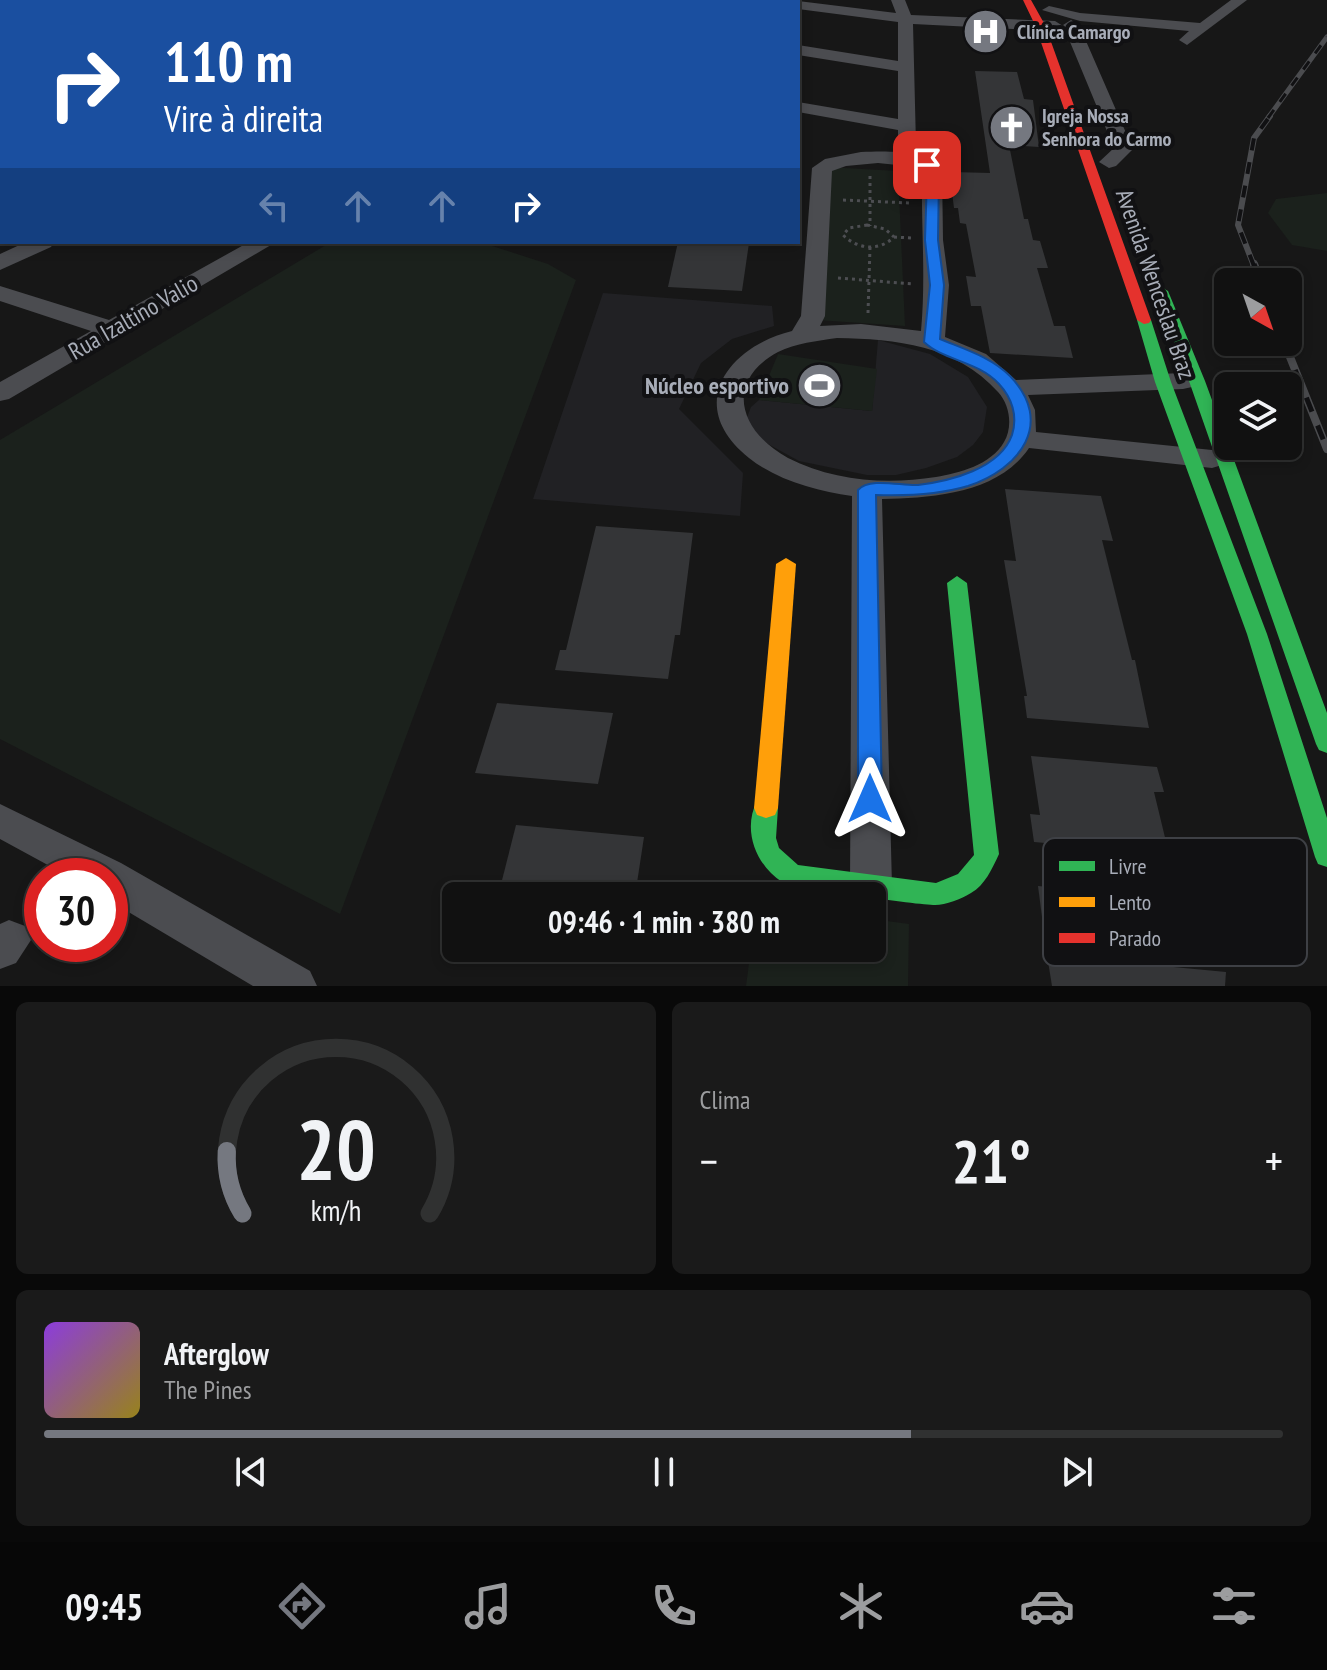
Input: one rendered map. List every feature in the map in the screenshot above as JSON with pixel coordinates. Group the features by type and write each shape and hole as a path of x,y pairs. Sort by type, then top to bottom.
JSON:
{"street":[{"path":"800,108 907,136 905,19 898,0"},
{"name":"Avenida Wenceslau Braz","path":"1027,0 1061,17 1112,170"},
{"path":"800,5 905,19 962,22 1061,17 1203,28 1240,0"},
{"name":"Avenida Wenceslau Braz","path":"1061,17 1104,206 1163,382 1257,634 1327,857"},
{"path":"800,50 906,67"},
{"path":"802,336 813,316 821,175 826,165 870,158 903,159 927,165 932,170 932,240 937,285 932,342"},
{"path":"1104,206 1127,207"},
{"path":"0,263 39,244"},
{"name":"Rua Izaltino Valio","path":"0,393 261,244"},
{"name":"Avenida Wenceslau Braz","path":"1157,280 1214,431"},
{"path":"0,293 111,329"},
{"path":"868,331 932,342 980,361 1004,379 1019,401 1024,423 1019,439 998,464 963,481 918,490 867,490 817,480 774,462 744,439 729,414 728,388 742,366 767,348 802,336 868,331"},
{"path":"1010,388 1197,381"},
{"path":"1019,439 1214,459"},
{"name":"Avenida Wenceslau Braz","path":"1224,460 1327,744"},
{"path":"867,490 871,882"},
{"path":"786,564 764,838 768,853 792,875 842,882"},
{"path":"886,888 936,894 956,892 978,876 987,854 957,583"},
{"path":"1257,634 1289,637"},
{"path":"0,820 72,858"},
{"path":"128,889 294,986"}],"path":[{"path":"870,158 870,226"},
{"path":"821,199 933,204"},
{"path":"870,226 884,228 894,237 884,245 870,247 849,242 843,235 849,228 870,226"},
{"path":"868,331 870,247"},
{"path":"816,276 937,285"}],"shaded area":[{"path":"827,167 898,171 905,326 817,320"},
{"path":"1327,193 1327,251 1292,245 1268,213 1276,199"},
{"path":"328,244 486,244 548,264 576,280 340,914 0,739 0,440"},
{"path":"603,293 772,306 774,326 732,339 701,363 679,409 743,473 740,516 533,499"},
{"path":"878,340 930,354 968,377 987,407 983,432 973,445 957,457 926,468 896,475 867,475 799,461 768,444 744,425 751,407 759,400 872,411"},
{"name":"Núcleo esportivo","path":"778,354 877,369 872,411 759,400"},
{"path":"886,921 909,924 908,986 746,986 749,962 886,962"}],"building":[{"path":"975,71 1017,72 1024,99 1033,100 1039,147 1009,145 1024,219 1028,219 1033,240 1040,241 1048,268 1037,268 1054,326 1065,326 1073,358 990,353 981,306 971,306 966,276 976,277 966,224 960,223 958,208 954,208 951,185 954,185 952,172 990,173"},
{"path":"678,244 749,244 742,291 668,287"},
{"path":"1005,489 1101,496 1113,541 1102,540 1132,660 1135,660 1149,728 1027,718 1024,696 1027,696 1004,560 1016,561"},
{"path":"596,526 693,533 680,635 675,635 668,679 555,670 560,650 566,650"},
{"path":"497,703 613,713 598,784 475,773"},
{"path":"1031,756 1157,767 1164,792 1154,792 1165,838 1043,838 1043,843 1034,842 1030,814 1040,815"},
{"path":"516,825 644,837 637,882 502,882"},
{"path":"1038,886 1043,886 1042,917"},
{"path":"1049,966 1163,966 1226,972 1225,986 1052,986"}],"railway":[{"path":"1268,118 1327,37"},
{"path":"1254,266 1238,225 1254,138 1270,116"},
{"path":"1254,264 1256,268"},
{"path":"1290,356 1327,449"}],"traffic: fast":[{"path":"1161,291 1197,381 1327,744"},
{"path":"1144,320 1163,382 1257,634 1327,857"},
{"path":"766,808 764,838 768,853 792,875 936,894 954,890 973,877 987,854 957,583"}],"traffic: slow":[{"path":"766,808 786,564"}],"traffic: jam":[{"path":"1027,0 1040,25 1144,320"}],"place":[{"name":"Clínica Camargo","path":"986,32"},
{"name":"Igreja Nossa Senhora do Carmo","path":"1011,128"},
{"name":"Núcleo esportivo","path":"820,385"}],"route":[{"path":"870,799 867,490 918,490 963,481 998,464 1017,445 1024,423 1019,401 1004,379 980,361 949,346 932,342 937,285 932,240 933,178 932,170 927,165"}]}
